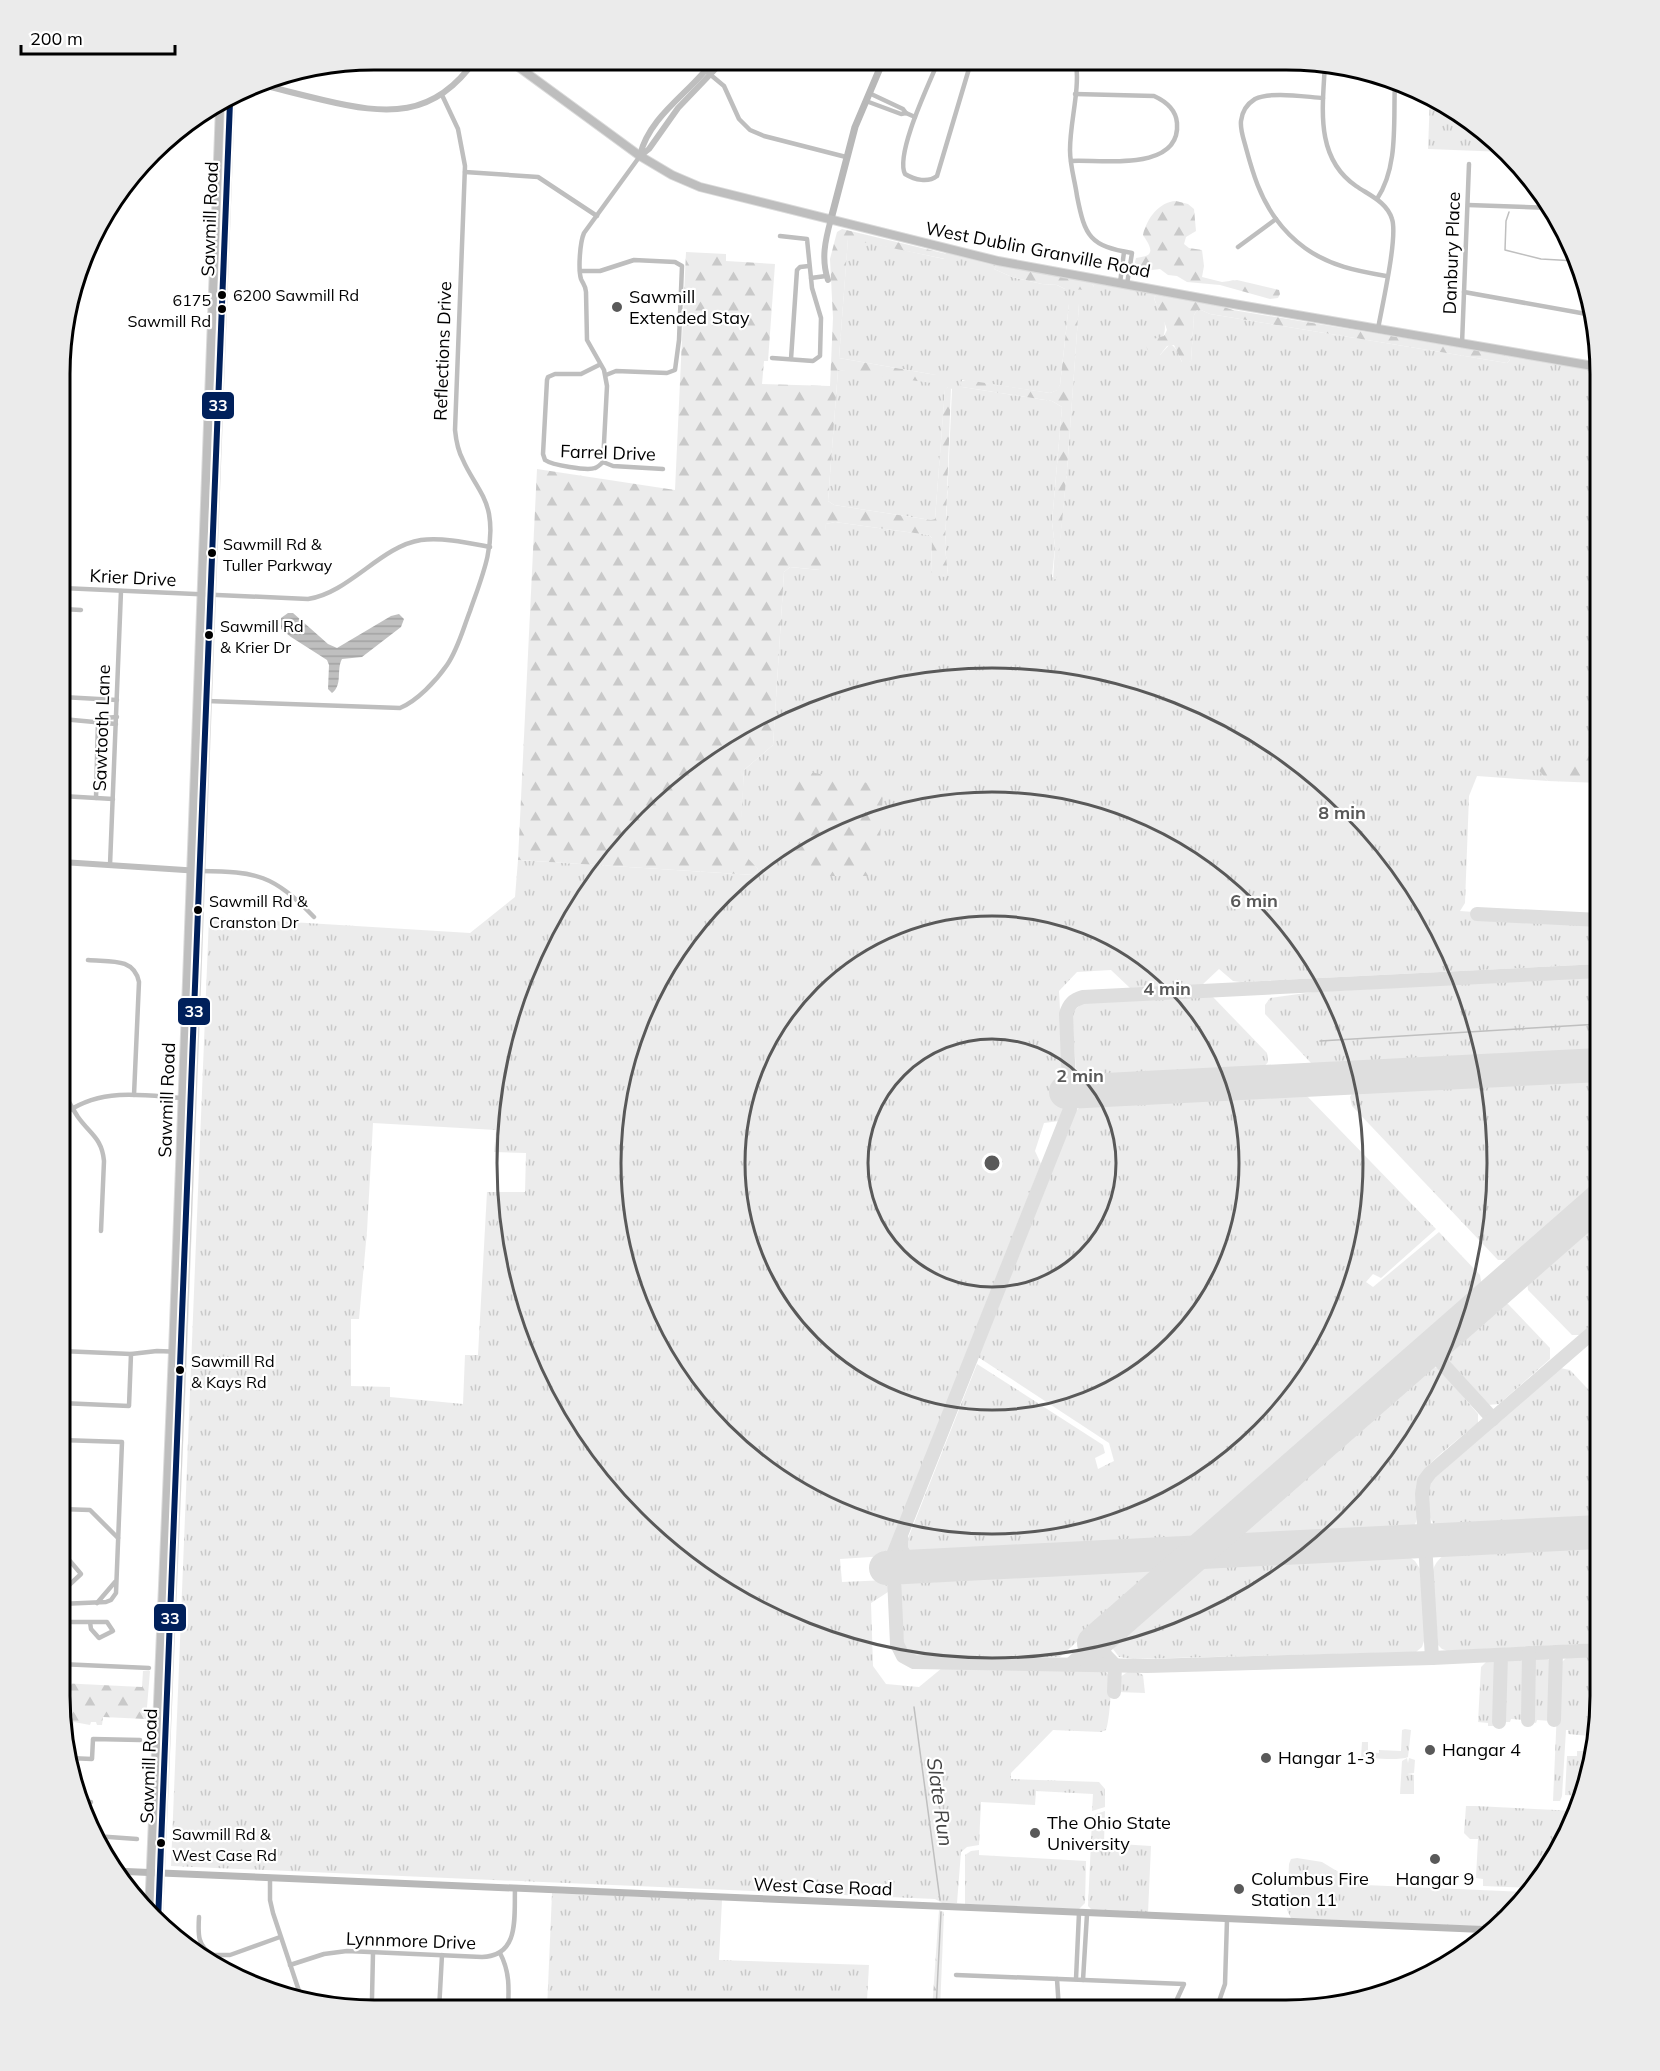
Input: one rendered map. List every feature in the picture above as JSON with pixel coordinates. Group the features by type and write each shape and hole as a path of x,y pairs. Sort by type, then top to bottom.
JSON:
{"main road":[{"name":"West Dublin Granville Road","path":"523,70 640,156 672,175 700,187 998,261 1590,366"},
{"path":"831,219 855,127 879,70"},
{"name":"Sawmill Road","path":"158,1911 230,107"},
{"name":"Sawmill Road","path":"149,1901 173,1352 220,113"},
{"name":"West Case Road","path":"126,1872 1481,1929"}],"street":[{"path":"276,88 374,110 407,108 441,95 459,82 468,70"},
{"path":"706,70 727,90 742,122 756,133 846,157"},
{"path":"603,462 606,375 586,340 586,292 580,277 581,240 640,156 643,143 660,120 678,98 712,70"},
{"path":"935,70 915,117 902,163 905,174 926,181 937,176 969,70"},
{"path":"1076,70 1070,147 1085,229 1094,240 1103,246 1132,253 1123,283"},
{"path":"1324,73 1323,131 1331,158 1348,180 1377,199 1389,212 1394,226 1378,329"},
{"path":"1377,199 1386,184 1390,169 1394,91"},
{"path":"869,93 915,117"},
{"path":"1071,161 1123,162 1155,155 1166,149 1176,133 1176,117 1163,100 1147,95 1075,94"},
{"name":"Reflections Drive","path":"207,701 395,708 406,705 439,675 452,657 480,581 490,547 491,530 487,508 460,454 454,420 465,172 460,135 441,95"},
{"path":"1323,98 1266,96 1248,105 1241,118 1242,133 1258,187 1276,219 1296,241 1323,259 1347,269 1386,276"},
{"path":"866,101 901,114 906,113"},
{"name":"Danbury Place","path":"1462,344 1469,164"},
{"path":"465,172 538,177 597,216"},
{"path":"1468,205 1539,208"},
{"path":"811,278 827,278 824,247 831,219"},
{"path":"1238,247 1276,219"},
{"path":"772,358 813,361 820,356 821,318 812,288 807,239 780,236"},
{"path":"1123,283 1124,252"},
{"path":"580,271 600,271 633,260 675,262 682,266 676,366 671,373 616,371 606,375"},
{"path":"791,359 796,272 800,267 809,266"},
{"path":"1464,292 1584,313"},
{"name":"Farrel Drive","path":"599,365 581,374 548,376 543,457 552,464 595,468 603,462 613,466 663,469"},
{"name":"Krier Drive","path":"70,588 201,596 314,598 333,591 400,548 414,542 435,540 490,547"},
{"name":"Sawtooth Lane","path":"110,865 121,591"},
{"path":"70,609 81,610"},
{"path":"70,697 117,700"},
{"path":"98,721 117,717"},
{"path":"70,719 116,724"},
{"path":"96,798 98,721"},
{"path":"70,796 113,799"},
{"path":"70,862 245,873 265,879 290,893 314,917"},
{"path":"88,960 130,965 137,973 134,1095"},
{"path":"70,1110 87,1100 106,1095 192,1098"},
{"path":"70,1103 81,1121 98,1139 103,1153 101,1231"},
{"path":"70,1351 131,1354 182,1352"},
{"path":"70,1403 129,1406 131,1354"},
{"path":"70,1440 122,1442 114,1597 106,1602 70,1604"},
{"path":"70,1509 90,1510 118,1538"},
{"path":"70,1561 81,1574 70,1584"},
{"path":"70,1622 90,1622 107,1622 113,1631 99,1638 91,1629 90,1622"},
{"path":"70,1664 149,1668"},
{"path":"77,1758 92,1759 93,1738 140,1740"},
{"path":"105,1837 137,1839"},
{"path":"270,1878 270,1900 299,1991"},
{"name":"Lynnmore Drive","path":"290,1965 334,1952 486,1957 500,1953 506,1948 512,1936 515,1889"},
{"path":"1076,1979 1083,1913"},
{"path":"1083,1913 1083,1980"},
{"path":"199,1917 198,1934 201,1946"},
{"path":"1219,2000 1225,1984 1227,1920"},
{"path":"215,1955 230,1954 280,1937"},
{"path":"372,1998 373,1953"},
{"path":"500,1953 509,1980 508,2000"},
{"path":"440,2000 442,1955"},
{"path":"956,1975 1184,1984 1177,2000"},
{"path":"1058,1978 1059,2000"}],"green space":[{"path":"1430,107 1471,133 1492,152 1428,149"},
{"path":"1176,201 1188,204 1194,209 1196,231 1186,237 1184,244 1189,248 1202,250 1204,266 1202,277 1222,282 1237,280 1279,290 1278,298 1270,299 1220,285 1187,282 1177,276 1168,275 1160,269 1143,271 1136,268 1136,258 1146,256 1150,252 1143,235 1147,223 1164,204"},
{"path":"842,229 947,254 945,259 848,239 839,358 936,375 941,377 941,381 939,384 838,370 828,501 834,505 935,519 945,389 951,387 945,547 948,575 944,577 931,572 932,538 929,535 835,522 826,524 823,567 820,570 790,567 784,572 773,745 744,770 740,850 758,869 754,875 518,860 537,469 675,490 686,252 726,254 726,261 775,264 768,361 764,361 762,384 830,386 833,318 830,259 837,232"},
{"path":"848,238 944,259 946,252 998,264 994,269 1012,277 1057,285 1065,289 1094,287 1092,283 1159,295 1154,297 1164,320 1165,330 1156,355 1160,355 1170,344 1176,349 1182,362 1191,361 1194,315 1197,310 1201,310 1210,314 1507,363 1510,360 1506,355 1590,368 1590,740 1588,750 1580,759 1540,772 1548,781 1477,776 1469,796 1465,903 1460,911 1590,920 1590,964 1240,982 1233,981 1219,969 1202,985 1130,988 1111,970 1077,972 1059,991 1065,1103 1059,1121 1044,1123 1035,1151 1041,1164 886,1556 840,1559 842,1582 888,1580 888,1592 871,1603 873,1666 886,1684 919,1687 942,1668 1102,1670 1109,1676 1111,1694 1106,1730 1101,1732 1053,1730 1011,1773 1011,1779 1099,1782 1105,1789 1105,1807 1092,1811 1093,1794 1036,1791 1035,1805 981,1802 979,1845 967,1847 961,1852 957,1903 944,1904 935,1899 171,1866 209,917 470,933 515,897 518,860 754,875 758,869 739,850 744,770 773,745 784,572 790,567 819,570 826,524 835,522 929,535 932,538 931,572 948,574 945,547 952,389 948,387 945,390 935,519 834,505 828,501 838,370 936,375 839,358","holes":["1069,304 1079,304 1067,470 1056,579 1052,577 1055,547 1052,522 1062,407 1052,401 962,387 962,380 1050,393 1058,390","373,1123 496,1130 494,1152 526,1153 525,1192 487,1192 478,1355 465,1355 463,1404 390,1397 390,1387 351,1386 351,1319 359,1319"]},
{"path":"998,264 1092,283 1094,287 1091,290 1065,289 1057,285 1012,277 994,269"},
{"path":"1159,295 1233,310 1506,355 1510,360 1507,363 1197,310 1194,315 1191,361 1183,364 1174,345 1167,346 1160,355 1147,349 1146,341 1164,336 1167,330 1154,297"},
{"path":"1072,300 1079,304 1067,470 1057,575 1053,580 1055,547 1052,522 1062,407 1052,401 962,387 959,382 966,380 1050,393 1057,390 1060,385 1069,304"},
{"path":"1590,743 1590,783 1548,781 1540,772 1539,768 1544,763 1573,761 1587,751"},
{"path":"804,771 879,785 883,792 879,856 870,876 806,876 787,858 791,781"},
{"path":"1590,978 1590,1054 1321,1067 1312,1064 1265,1014 1265,1005 1270,998 1313,992"},
{"path":"1212,996 1267,1053 1268,1062 1262,1069 1083,1078 1076,1072 1072,1012 1083,1003"},
{"path":"1590,1078 1590,1194 1514,1260 1498,1260 1352,1106 1350,1097 1354,1091"},
{"path":"1297,1092 1306,1095 1436,1229 1381,1278 1373,1274 1366,1282 1373,1287 1439,1232 1480,1275 1482,1286 1194,1539 914,1555 905,1546 977,1364 1103,1445 1105,1453 1095,1458 1098,1469 1114,1461 1109,1443 978,1357 1075,1111 1088,1102"},
{"path":"1590,1225 1590,1326 1580,1335 1572,1335 1528,1290 1527,1280"},
{"path":"1497,1304 1508,1304 1550,1348 1550,1359 1499,1404 1488,1405 1448,1360 1446,1353 1449,1346"},
{"path":"1428,1366 1439,1368 1478,1414 1478,1423 1436,1458 1419,1479 1416,1492 1417,1518 1412,1529 1242,1538 1241,1529"},
{"path":"1560,1368 1570,1370 1590,1391 1590,1520 1439,1528 1434,1525 1429,1514 1428,1493 1431,1481"},
{"path":"1590,1544 1590,1643 1448,1651 1442,1649 1438,1645 1432,1573 1438,1560 1450,1551"},
{"path":"1404,1553 1415,1561 1420,1569 1425,1638 1422,1647 1416,1652 1133,1659 1119,1657 1113,1649 1117,1638 1198,1567 1206,1564"},
{"path":"1152,1567 1153,1573 1060,1657 917,1656 904,1648 899,1587 907,1578"},
{"path":"1590,1656 1589,1717 1587,1736 1568,1734 1566,1730 1562,1796 1560,1801 1553,1801 1559,1665 1567,1657"},
{"path":"1537,1659 1548,1659 1553,1665 1552,1718 1551,1721 1537,1720 1536,1723 1530,1721 1532,1664"},
{"path":"1521,1660 1527,1667 1525,1720 1511,1719 1510,1722 1503,1722 1504,1667 1508,1661"},
{"path":"1487,1661 1494,1662 1498,1669 1496,1724 1494,1726 1478,1722 1481,1667"},
{"path":"143,1671 150,1671 146,1719 103,1717 102,1725 97,1725 96,1722 91,1722 90,1725 74,1722 72,1727 70,1683 142,1687"},
{"path":"1129,1671 1143,1675 1145,1693 1118,1692 1120,1677"},
{"path":"1402,1730 1411,1730 1408,1757 1391,1759 1361,1757 1362,1742 1368,1742 1368,1752 1401,1751"},
{"path":"1577,1751 1585,1751 1579,1775 1572,1795 1565,1795 1567,1756 1577,1756"},
{"path":"1407,1758 1408,1763 1409,1758 1415,1760 1414,1773 1407,1774 1414,1775 1414,1794 1400,1794 1402,1761"},
{"path":"1466,1806 1567,1811 1549,1849 1522,1888 1483,1886 1483,1879 1476,1878 1478,1839 1470,1839 1464,1833"},
{"path":"1105,1811 1104,1843 1151,1846 1148,1913 1092,1910 1088,1906 1092,1820 1096,1814"},
{"path":"979,1850 979,1855 1086,1861 1085,1903 1079,1909 965,1904 965,1855"},
{"path":"1291,1859 1322,1862 1365,1885 1519,1892 1484,1926 1291,1918 1287,1910"},
{"path":"552,1893 722,1900 719,1960 869,1965 867,2000 547,2000"},
{"path":"939,1910 944,1912 940,2000 933,2000"}],"shaded area":[{"path":"288,613 293,613 328,644 337,648 391,616 399,614 404,619 401,627 362,657 342,659 337,686 332,693 328,689 329,665 327,660 281,629 281,618"}],"waterway":[{"path":"1509,212 1506,221 1505,250 1541,259 1567,260"},
{"path":"1320,1041 1590,1025"},
{"name":"Slate Run","path":"914,1707 940,1900"},
{"name":"Slate Run","path":"937,2000 941,1912"}],"taxiway":[{"path":"1477,914 1590,920"},
{"path":"1590,972 1083,997 1074,1001 1066,1014 1070,1109 893,1555 897,1644 903,1656 914,1662 1147,1666 1432,1658 1590,1650"},
{"path":"1432,1658 1422,1494 1424,1481 1430,1473 1590,1335"},
{"path":"1429,1349 1493,1419"},
{"path":"901,1536 901,1549 911,1566"},
{"path":"1070,1665 1094,1643 1115,1665 1114,1692"},
{"path":"1554,1720 1556,1652"},
{"path":"1528,1720 1529,1653"},
{"path":"1499,1722 1501,1655"}],"runway":[{"path":"1066,1092 1590,1066"},
{"path":"1094,1643 1590,1209"},
{"path":"886,1568 1590,1532"}],"transit line":[{"name":"33","path":"158,1911 230,107"}],"place":[{"name":"6200 Sawmill Rd","path":"222,295"},
{"name":"Sawmill Extended Stay","path":"617,307"},
{"name":"6175 Sawmill Rd","path":"222,309"},
{"name":"Sawmill Rd & Tuller Parkway","path":"212,553"},
{"name":"Sawmill Rd & Krier Dr","path":"209,635"},
{"name":"Sawmill Rd & Cranston Dr","path":"198,910"},
{"name":"Sawmill Rd & Kays Rd","path":"180,1370"},
{"name":"Hangar 4","path":"1430,1750"},
{"name":"Hangar 1-3","path":"1266,1758"},
{"name":"The Ohio State University","path":"1035,1833"},
{"name":"Sawmill Rd & West Case Rd","path":"161,1843"},
{"name":"Hangar 9","path":"1435,1859"},
{"name":"Columbus Fire Station 11","path":"1239,1889"}]}
